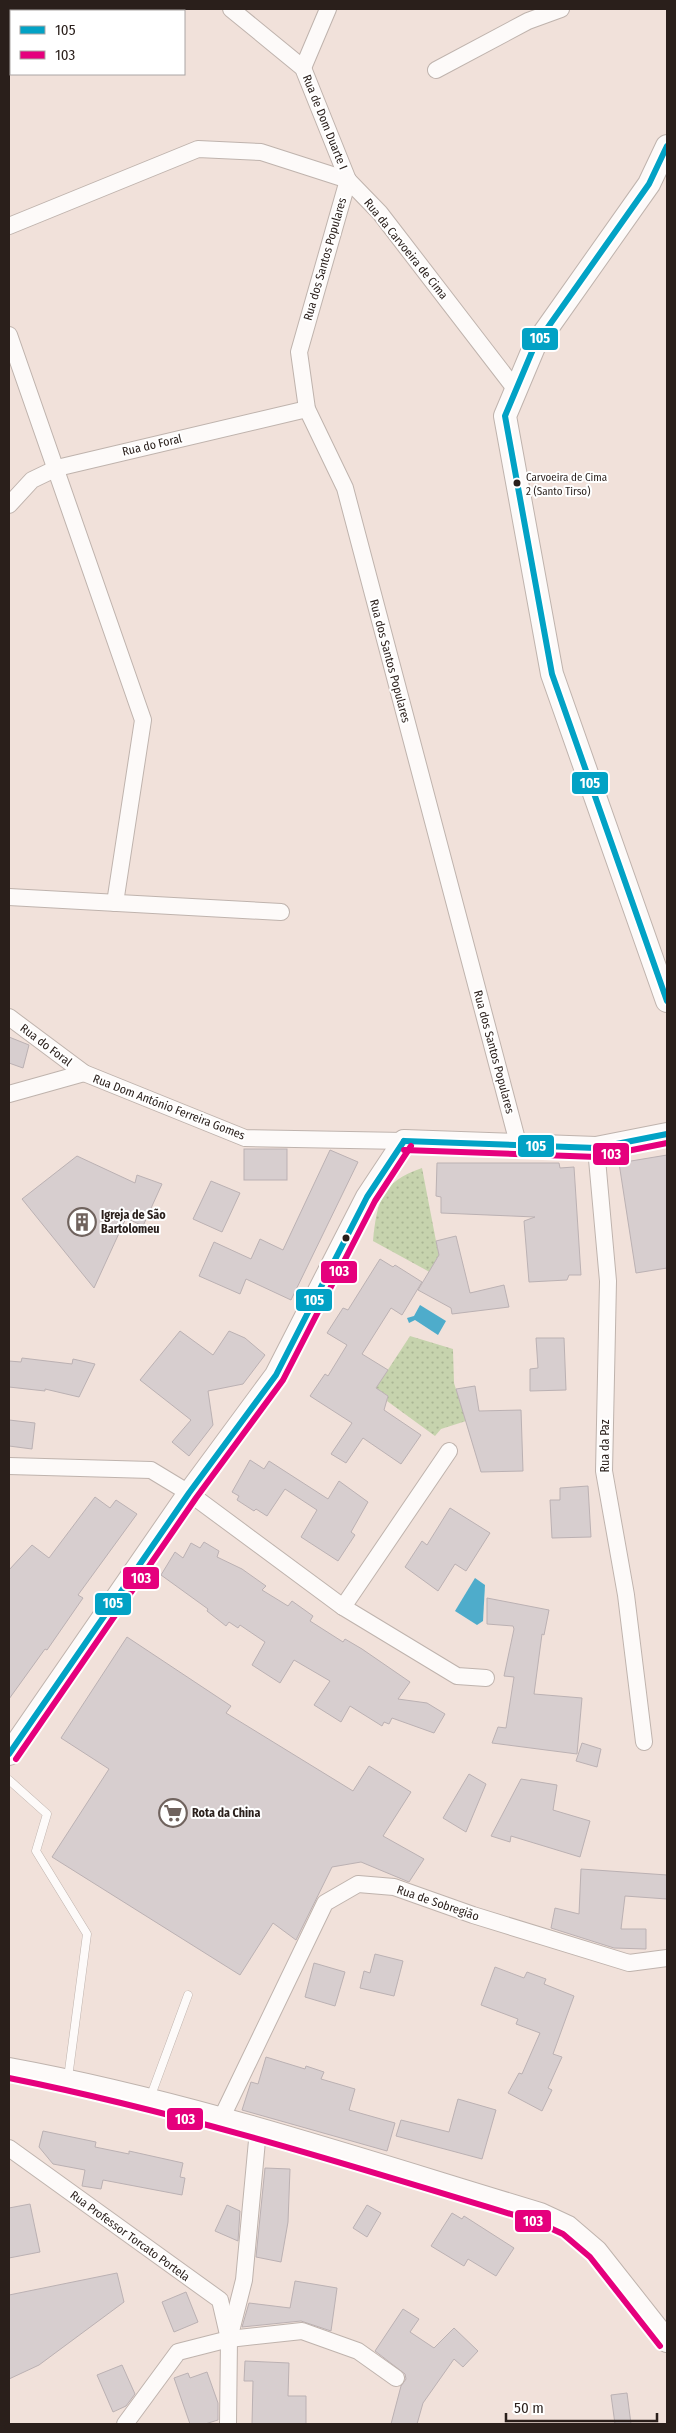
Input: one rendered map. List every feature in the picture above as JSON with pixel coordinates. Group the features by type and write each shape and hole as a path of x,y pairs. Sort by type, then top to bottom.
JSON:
{"street":[{"name":"Rua de Dom Duarte I","path":"231,9 303,68 348,180"},
{"path":"303,68 328,9"},
{"path":"436,70 528,21 561,9"},
{"path":"667,146 649,184 534,347 505,416 552,674 667,1001"},
{"name":"Rua da Carvoeira de Cima","path":"9,226 198,148 261,152 348,180 380,213 516,390"},
{"name":"Rua dos Santos Populares","path":"348,180 299,352 307,409 344,488 519,1147"},
{"path":"9,334 143,720 115,903"},
{"name":"Rua do Foral","path":"9,505 32,480 57,468 307,409"},
{"path":"9,897 281,912"},
{"name":"Rua do Foral","path":"9,1017 84,1073"},
{"path":"9,1094 84,1073"},
{"name":"Rua Dom António Ferreira Gomes","path":"84,1073 245,1138 404,1141"},
{"path":"9,1754 189,1493 276,1375 367,1196 404,1141 519,1147 596,1148 667,1134"},
{"name":"Rua da Paz","path":"596,1148 608,1282 604,1471 626,1595 644,1742"},
{"path":"343,1607 448,1451"},
{"path":"9,1466 151,1470 189,1493 343,1607 457,1676 486,1678"},
{"name":"Rua de Sobregião","path":"221,2118 325,1903 358,1884 394,1887 473,1915 630,1963 667,1958"},
{"path":"9,2069 67,2080 221,2118 540,2214 568,2227 596,2251 667,2342"},
{"path":"228,2424 229,2339 244,2280 258,2130"},
{"name":"Rua Professor Torcato Portela","path":"9,2148 220,2300 229,2339"},
{"path":"125,2424 178,2352 229,2339 302,2331 358,2350 396,2378"}],"lane":[{"path":"9,1780 47,1814 36,1851 87,1934 67,2080"},
{"path":"149,2100 188,1995"}],"green space":[{"path":"422,1168 446,1281 373,1241 379,1204 384,1195 398,1180"},
{"path":"410,1336 453,1349 454,1383 466,1421 441,1429 435,1436 387,1401 388,1396 376,1388"}],"water":[{"path":"420,1305 446,1321 438,1335 415,1320 409,1323 407,1318 414,1316"},
{"path":"475,1578 485,1585 483,1621 477,1625 455,1611"}],"building":[{"path":"9,1037 29,1045 23,1068 9,1063"},
{"path":"244,1149 287,1149 287,1180 244,1180"},
{"path":"330,1150 358,1162 291,1300 246,1279 240,1294 199,1276 214,1242 251,1259 260,1239 283,1250"},
{"path":"667,1155 667,1268 636,1273 619,1163"},
{"name":"Igreja de São Bartolomeu","path":"77,1156 135,1183 137,1175 162,1184 143,1226 126,1218 94,1288 22,1199"},
{"path":"437,1163 559,1163 560,1168 574,1167 581,1275 569,1275 567,1280 529,1282 524,1221 535,1217 441,1213 441,1197 436,1196"},
{"path":"211,1181 240,1193 222,1232 193,1219"},
{"path":"456,1236 470,1293 504,1285 509,1307 452,1314 451,1308 418,1290 439,1255 436,1241"},
{"path":"380,1259 393,1267 395,1265 422,1282 402,1315 391,1308 362,1354 388,1370 376,1388 388,1396 384,1410 421,1435 401,1464 363,1438 346,1463 331,1454 352,1423 310,1396 325,1374 328,1376 347,1345 327,1333 343,1308 348,1310"},
{"path":"180,1331 213,1355 229,1331 245,1338 265,1355 243,1384 208,1391 213,1425 189,1456 172,1442 191,1420 140,1380"},
{"path":"536,1338 564,1338 566,1390 530,1391 530,1369 538,1368"},
{"path":"22,1358 72,1364 73,1359 95,1364 79,1397 45,1389 45,1391 9,1387 9,1361 21,1362"},
{"path":"475,1386 479,1411 521,1410 523,1471 481,1472 456,1389"},
{"path":"9,1420 35,1423 32,1449 9,1446"},
{"path":"250,1460 264,1469 269,1461 328,1499 339,1481 368,1502 351,1532 355,1535 338,1561 301,1537 317,1510 285,1489 267,1516 256,1509 254,1511 237,1500 239,1496 232,1492"},
{"path":"588,1486 591,1537 552,1538 550,1500 560,1500 560,1488"},
{"path":"95,1497 110,1508 116,1500 137,1514 78,1595 83,1598 47,1650 45,1649 9,1699 9,1570 32,1545 49,1558"},
{"path":"450,1508 490,1533 466,1571 455,1564 438,1591 405,1567 422,1541 427,1545"},
{"path":"204,1542 219,1551 217,1557 242,1569 266,1586 262,1590 288,1606 292,1601 313,1616 310,1621 343,1642 345,1639 362,1649 410,1682 398,1699 427,1703 445,1714 434,1733 392,1718 389,1724 384,1722 382,1726 350,1706 341,1722 314,1705 330,1681 294,1660 280,1683 252,1665 265,1642 240,1625 238,1628 229,1622 226,1626 207,1611 208,1609 161,1575 175,1552 183,1558 191,1543 200,1548"},
{"path":"487,1598 549,1610 544,1635 542,1634 534,1694 582,1698 577,1754 492,1743 498,1727 506,1728 514,1677 504,1676 514,1629 513,1626 487,1624"},
{"name":"Rota da China","path":"127,1637 231,1706 226,1713 353,1791 369,1766 411,1792 383,1836 424,1859 409,1882 361,1862 332,1867 296,1940 273,1923 240,1975 52,1857 109,1769 61,1738"},
{"path":"582,1743 601,1749 597,1767 576,1761"},
{"path":"469,1774 486,1784 466,1832 443,1818"},
{"path":"521,1779 557,1785 553,1810 590,1821 580,1857 511,1836 510,1842 491,1836"},
{"path":"581,1869 667,1875 667,1899 625,1896 621,1929 646,1929 646,1949 614,1948 551,1928 555,1908 579,1914"},
{"path":"375,1954 403,1961 394,1996 360,1988 364,1971 370,1973"},
{"path":"314,1963 345,1972 335,2006 305,1997"},
{"path":"495,1967 524,1978 527,1972 546,1979 544,1984 574,1996 553,2054 562,2057 548,2088 552,2090 542,2111 508,2093 519,2073 522,2074 540,2033 516,2024 518,2019 481,2005"},
{"path":"266,2057 305,2069 306,2066 324,2072 321,2079 355,2089 349,2110 395,2123 387,2151 242,2110 251,2082 258,2084"},
{"path":"458,2099 496,2110 482,2159 396,2136 401,2120 449,2132"},
{"path":"43,2131 96,2142 95,2147 129,2154 129,2151 183,2163 180,2177 185,2178 182,2195 103,2180 101,2189 82,2186 85,2170 53,2164 39,2147"},
{"path":"265,2168 290,2169 288,2222 281,2262 256,2257"},
{"path":"30,2204 40,2252 9,2258 9,2208"},
{"path":"227,2205 240,2211 238,2241 215,2231"},
{"path":"367,2205 381,2213 367,2237 353,2228"},
{"path":"452,2213 462,2219 464,2216 514,2248 496,2276 468,2259 464,2266 431,2246"},
{"path":"117,2273 124,2302 39,2365 9,2379 9,2295"},
{"path":"295,2281 337,2288 331,2331 301,2321 242,2327 249,2303 290,2308"},
{"path":"186,2292 198,2322 174,2332 162,2302"},
{"path":"403,2309 419,2319 410,2332 434,2348 454,2328 478,2351 463,2367 454,2359 423,2403 417,2424 391,2424 401,2386 406,2379 405,2374 375,2351"},
{"path":"245,2361 289,2363 288,2396 306,2396 306,2424 252,2424 253,2381 244,2381"},
{"path":"122,2365 135,2394 126,2406 113,2412 97,2375"},
{"path":"207,2372 218,2403 218,2420 205,2424 190,2424 174,2378 188,2373 190,2378"},
{"path":"627,2393 631,2424 615,2424 611,2395"}],"transit line":[{"name":"105","path":"667,146 649,184 534,347 505,416 552,674 667,1001"},
{"name":"105","path":"404,1141 596,1148 667,1134"},
{"name":"105","path":"9,1754 189,1493 276,1375 367,1197 404,1141"},
{"name":"103","path":"404,1150 597,1157 667,1143"},
{"name":"103","path":"16,1759 196,1498 283,1380 375,1201 411,1146"},
{"name":"103","path":"9,2078 76,2092 209,2125 537,2222 563,2234 590,2257 660,2346"}],"place":[{"name":"Carvoeira de Cima 2 (Santo Tirso)","path":"517,483"},
{"name":"Igreja de São Bartolomeu","path":"82,1222"},
{"name":"Rota da China","path":"173,1813"}]}
